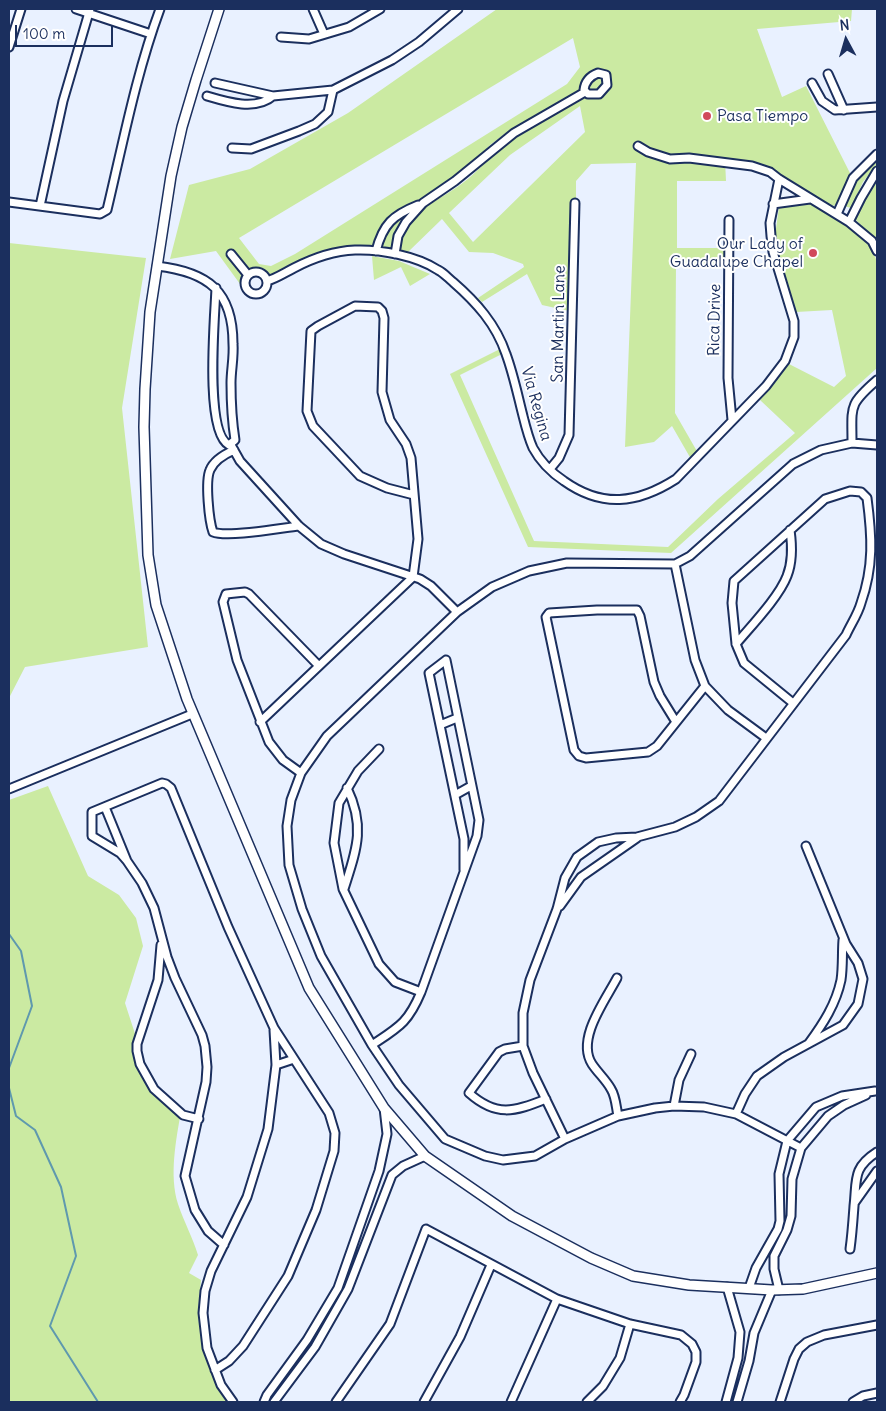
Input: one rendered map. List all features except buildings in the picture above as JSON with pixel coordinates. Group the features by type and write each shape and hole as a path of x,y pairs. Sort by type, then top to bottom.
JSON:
{"street":[{"path":"9,47 21,9"},
{"path":"76,9 90,11 151,34"},
{"path":"9,202 100,214 107,210 134,94 160,9"},
{"path":"219,9 202,58 182,127 171,176 150,312 144,427 148,555 156,605 192,714 309,988 384,1108 425,1156 512,1216 591,1258 633,1276 689,1284 775,1290 804,1289 877,1273"},
{"path":"313,9 324,34"},
{"path":"281,37 309,39 349,27 380,9"},
{"path":"215,83 273,96 333,90 392,60 419,42 458,9"},
{"path":"40,206 63,101 90,11"},
{"path":"828,74 844,110"},
{"path":"812,83 822,101 828,107 835,110 877,107"},
{"path":"232,148 251,149 314,124 328,112 333,90"},
{"path":"376,251 382,232 388,223 404,211 423,203 456,182 514,133 585,92"},
{"path":"207,96 224,101 254,104 264,103 273,96"},
{"path":"638,146 648,152 670,159 689,158 752,166 770,172 849,222 872,241 877,251"},
{"path":"837,214 853,178 877,154"},
{"path":"849,222 877,171"},
{"name":"Via Regina","path":"266,281 326,254 356,250 395,254 416,260 438,270 468,295 483,311 497,332 504,348 533,448 540,459 566,483 586,494 615,500 635,499 658,490 676,480 766,386 785,361 794,337 794,321 770,236 773,204 779,179"},
{"path":"773,204 811,199"},
{"path":"395,254 398,236 406,222 423,203"},
{"name":"San Martin Lane","path":"550,469 559,458 568,435 575,203"},
{"name":"Rica Drive","path":"729,220 728,378 732,420"},
{"path":"231,254 248,275"},
{"path":"157,266 194,273 216,288 224,298 232,317 234,344 231,413 235,440 233,447 210,470 209,498 213,532 231,534 299,526"},
{"path":"254,272 260,273 266,281 263,291 252,293 246,289 248,275 254,272"},
{"path":"216,288 212,387 218,428 225,443 233,447 240,461 299,526 321,544 344,554 413,577 431,586 457,612"},
{"path":"260,722 413,577 418,539 411,458 406,444 390,420 382,392 384,318 378,306 355,306 312,331 310,336 307,411 309,418 313,426 360,476 387,488 414,495"},
{"path":"852,443 852,412 854,402 877,380"},
{"path":"802,1148 736,1114 704,1107 674,1106 618,1116 565,1139 535,1156 503,1160 485,1156 445,1139 399,1085 372,1045 321,956 302,909 289,865 287,826 291,800 301,773 327,736 457,612 492,587 528,571 568,562 675,564 690,556 793,464 821,450 852,443 877,445"},
{"path":"565,1139 533,1072 524,1046 523,1013 530,980 557,909 564,878 577,857 598,842 616,838 637,838 675,827 696,817 718,801 846,635 861,604 869,576 872,553 867,498 860,492 850,491 825,499 734,581 732,603 736,644 744,663 793,703"},
{"path":"736,644 781,588 788,574 792,542 790,530"},
{"path":"675,564 695,660 705,686 728,710 766,738"},
{"path":"301,773 283,760 269,742 260,722 237,660 223,602 226,594 245,592 249,594 319,666"},
{"path":"676,722 654,682 640,616 637,610 548,612 546,617 574,750 579,756 586,758 648,752 658,746 705,686"},
{"path":"372,1045 406,1020 414,1010 477,836 479,820 446,660 429,673 464,840 464,870"},
{"path":"9,789 192,714"},
{"path":"440,725 457,718"},
{"path":"379,749 358,771 339,803 334,842 343,890 379,964 395,982 421,992"},
{"path":"215,1370 229,1362 243,1346 288,1276 316,1210 334,1151 335,1133 329,1113 274,1028 228,927 171,788 162,783 92,812 92,836 120,853 142,883 154,908 160,934 175,978 205,1046 206,1082 199,1119 186,1167 186,1182 195,1210 208,1231 224,1245"},
{"path":"455,795 471,786"},
{"path":"343,890 356,851 359,832 353,799 347,788"},
{"path":"105,807 126,862"},
{"path":"557,909 581,877 637,838"},
{"path":"736,1114 745,1094 757,1076 784,1057 843,1025 858,1004 863,979 858,963 843,938 806,846"},
{"path":"160,934 158,980 137,1044 137,1051 140,1064 154,1089 183,1115 199,1119"},
{"path":"807,1045 823,1023 834,1003 841,978 843,938"},
{"path":"158,980 175,978"},
{"path":"617,978 592,1026 587,1038 587,1048 590,1062 611,1089 618,1116"},
{"path":"233,1402 221,1385 206,1348 203,1313 211,1271 247,1197 268,1129 276,1065 274,1028"},
{"path":"524,1046 505,1049 499,1052 468,1092 490,1108 509,1111 524,1108 546,1099"},
{"path":"674,1106 678,1080 691,1054"},
{"path":"276,1065 294,1059"},
{"path":"749,1288 756,1268 778,1229 780,1221 779,1174 787,1141 816,1107 842,1096 876,1090"},
{"path":"737,1402 749,1361 754,1334 775,1290 774,1256 790,1216 792,1179 802,1148 828,1116 844,1105 876,1090"},
{"path":"264,1402 267,1395 307,1340 338,1288 379,1171 387,1134 384,1108"},
{"path":"850,1249 855,1202 854,1184 861,1166 877,1152"},
{"path":"274,1402 315,1347 348,1289 392,1175 403,1166 425,1156"},
{"path":"379,1171 392,1175"},
{"path":"855,1202 877,1171"},
{"path":"336,1402 390,1324 426,1229 556,1300 630,1324 681,1335 692,1344 696,1352 696,1362 680,1402"},
{"path":"348,1261 357,1266"},
{"path":"424,1402 430,1398 460,1337 491,1265"},
{"path":"726,1402 738,1358 740,1332 727,1287"},
{"path":"511,1402 556,1300"},
{"path":"587,1402 603,1386 620,1358 630,1324"},
{"path":"780,1402 794,1359 799,1349 807,1342 824,1335 877,1325"},
{"path":"740,1332 754,1334"},
{"path":"853,1402 863,1396 877,1393"}],"green space":[{"path":"497,9 852,9 851,21 757,29 782,97 806,86 852,177 839,205 830,206 770,170 725,160 726,181 677,181 677,248 726,248 726,264 676,264 675,413 698,453 691,459 672,426 654,442 625,447 636,163 591,164 576,181 576,200 572,200 569,311 542,305 527,274 482,302 478,298 524,267 523,264 493,253 469,252 442,219 407,253 397,251 402,236 415,216 473,175 510,141 577,101 574,94 549,110 510,130 451,180 389,217 380,228 372,248 348,247 318,252 266,277 246,272 240,279 240,284 216,251 170,259 189,185 250,169 348,113","holes":["573,38 580,67 567,84 295,254 271,266 259,264 239,238","580,106 585,132 473,242 449,213 510,155"]},
{"path":"877,157 877,164 863,182 851,208 844,206 856,179"},
{"path":"875,181 877,189 877,244 854,218 862,200"},
{"path":"810,202 859,234 873,251 877,262 877,368 671,553 528,547 450,374 500,349 502,354 460,375 534,541 668,547 718,499 795,433 760,400 789,364 834,387 846,376 832,310 796,312 777,247 775,236 779,207"},
{"path":"415,208 399,227 390,249 384,250 380,248 390,223"},
{"path":"9,243 146,258 122,408 148,647 25,667 9,698"},
{"path":"372,256 399,261 430,274 410,286 401,267 374,280"},
{"path":"48,786 88,876 119,895 136,918 143,946 125,1003 153,1089 181,1111 174,1158 175,1193 180,1211 198,1255 189,1273 201,1280 199,1323 217,1378 226,1398 230,1402 9,1402 9,800"}],"waterway":[{"path":"9,934 21,951 32,1006 9,1068"},
{"path":"9,1088 16,1116 35,1130 61,1187 76,1256 50,1326 98,1402"}],"place":[{"name":"Pasa Tiempo","path":"707,116"},
{"name":"Our Lady of Guadalupe Chapel","path":"813,253"}]}
